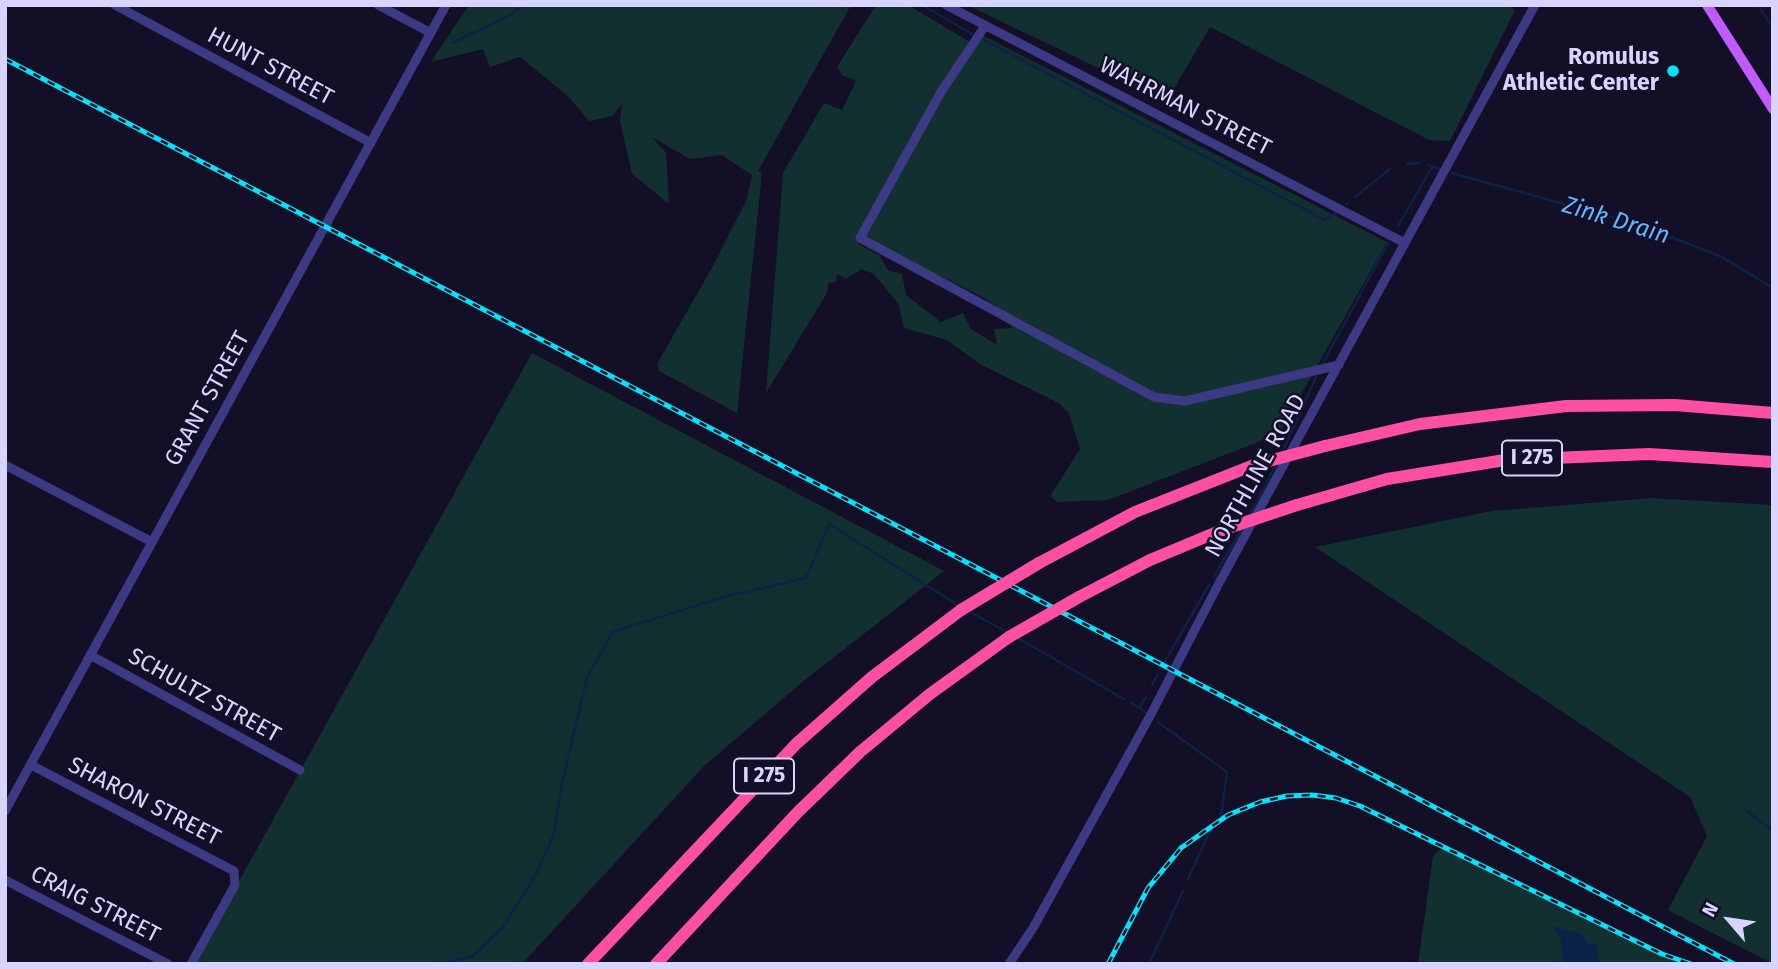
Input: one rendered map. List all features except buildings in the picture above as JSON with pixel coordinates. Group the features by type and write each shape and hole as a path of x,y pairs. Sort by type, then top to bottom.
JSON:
{"highway":[{"name":"I 275","path":"588,964 812,729 872,677 961,610 1039,563 1135,512 1254,465 1431,422 1566,406 1675,405 1773,413"},
{"name":"I 275","path":"656,964 797,813 860,752 930,694 1009,637 1150,560 1222,530 1387,479 1505,460 1648,454 1773,462"}],"main road":[{"path":"1707,5 1773,109"}],"street":[{"name":"HUNT STREET","path":"114,5 371,143"},
{"path":"378,5 431,33"},
{"name":"GRANT STREET","path":"5,811 446,5"},
{"name":"WAHRMAN STREET","path":"946,5 1405,243"},
{"name":"NORTHLINE ROAD","path":"1009,964 1038,920 1535,5"},
{"path":"985,26 941,92 860,237 1154,397 1185,401 1339,365"},
{"path":"5,465 152,541"},
{"name":"SCHULTZ STREET","path":"90,655 300,770"},
{"name":"SHARON STREET","path":"31,765 229,867 236,876 235,885 191,964"},
{"name":"CRAIG STREET","path":"5,880 168,964"}],"green space":[{"path":"469,5 851,5 758,171 762,173 737,413 659,371 657,364 713,266 747,199 752,175 722,155 690,159 652,137 666,153 669,204 632,174 620,121 622,104 612,116 589,121 569,97 520,57 490,67 483,49 431,62"},
{"path":"876,5 908,5 975,45 982,35 1387,242 1279,434 1108,500 1057,502 1050,496 1080,449 1069,413 1059,403 980,364 947,340 904,328 899,305 874,274 862,269 846,279 837,274 836,282 828,283 827,293 766,393 783,173 824,103 842,110 856,81 842,75 837,67","holes":["868,237 877,245 981,296 1003,311 1012,328 994,329 997,345 971,329 963,313 941,322 906,295 902,274 888,270 879,255 858,244"]},
{"path":"967,5 1508,5 1515,10 1450,141 1429,140 1210,27 1167,101"},
{"path":"532,353 944,571 805,680 704,766 522,964 193,964"},
{"path":"1651,498 1773,505 1773,964 1668,910 1707,836 1690,797 1315,547 1492,511"},
{"path":"1442,848 1680,964 1418,964 1433,856"}],"water":[{"path":"1552,926 1582,934 1587,943 1597,945 1599,964 1563,964 1561,940"}],"waterway":[{"path":"452,43 512,14 523,5"},
{"path":"922,5 972,34"},
{"path":"1758,5 1773,28"},
{"path":"980,38 1325,220 1337,212"},
{"path":"1407,164 1420,163"},
{"name":"Zink Drain","path":"1428,165 1442,170"},
{"name":"Zink Drain","path":"1398,226 1432,167"},
{"path":"1355,197 1391,168"},
{"name":"Zink Drain","path":"1452,173 1640,225 1722,257 1773,288"},
{"name":"Zink Drain","path":"1323,363 1388,243"},
{"name":"Zink Drain","path":"1282,453 1317,375"},
{"name":"Zink Drain","path":"1250,514 1276,465"},
{"path":"440,964 473,956 503,927 537,873 554,834 562,784 587,677 613,632 723,597 806,578 829,524 961,607"},
{"name":"Zink Drain","path":"1213,578 1242,529"},
{"name":"Zink Drain","path":"1165,661 1209,585"},
{"path":"966,610 1007,632"},
{"path":"1016,637 1124,699"},
{"name":"Zink Drain","path":"1152,685 1158,674"},
{"name":"Zink Drain","path":"1139,708 1146,697"},
{"name":"Zink Drain","path":"1130,702 1148,714"},
{"name":"Zink Drain","path":"1158,722 1227,772 1221,817"},
{"path":"1747,811 1773,831"},
{"name":"Zink Drain","path":"1188,879 1213,824"},
{"name":"Zink Drain","path":"1149,964 1183,891"}],"railway":[{"path":"5,59 1734,964"},
{"path":"1108,964 1148,888 1181,848 1228,815 1260,802 1287,796 1312,795 1336,798 1360,806 1662,954 1691,964"}],"place":[{"name":"Romulus Athletic Center","path":"1673,71"}]}
